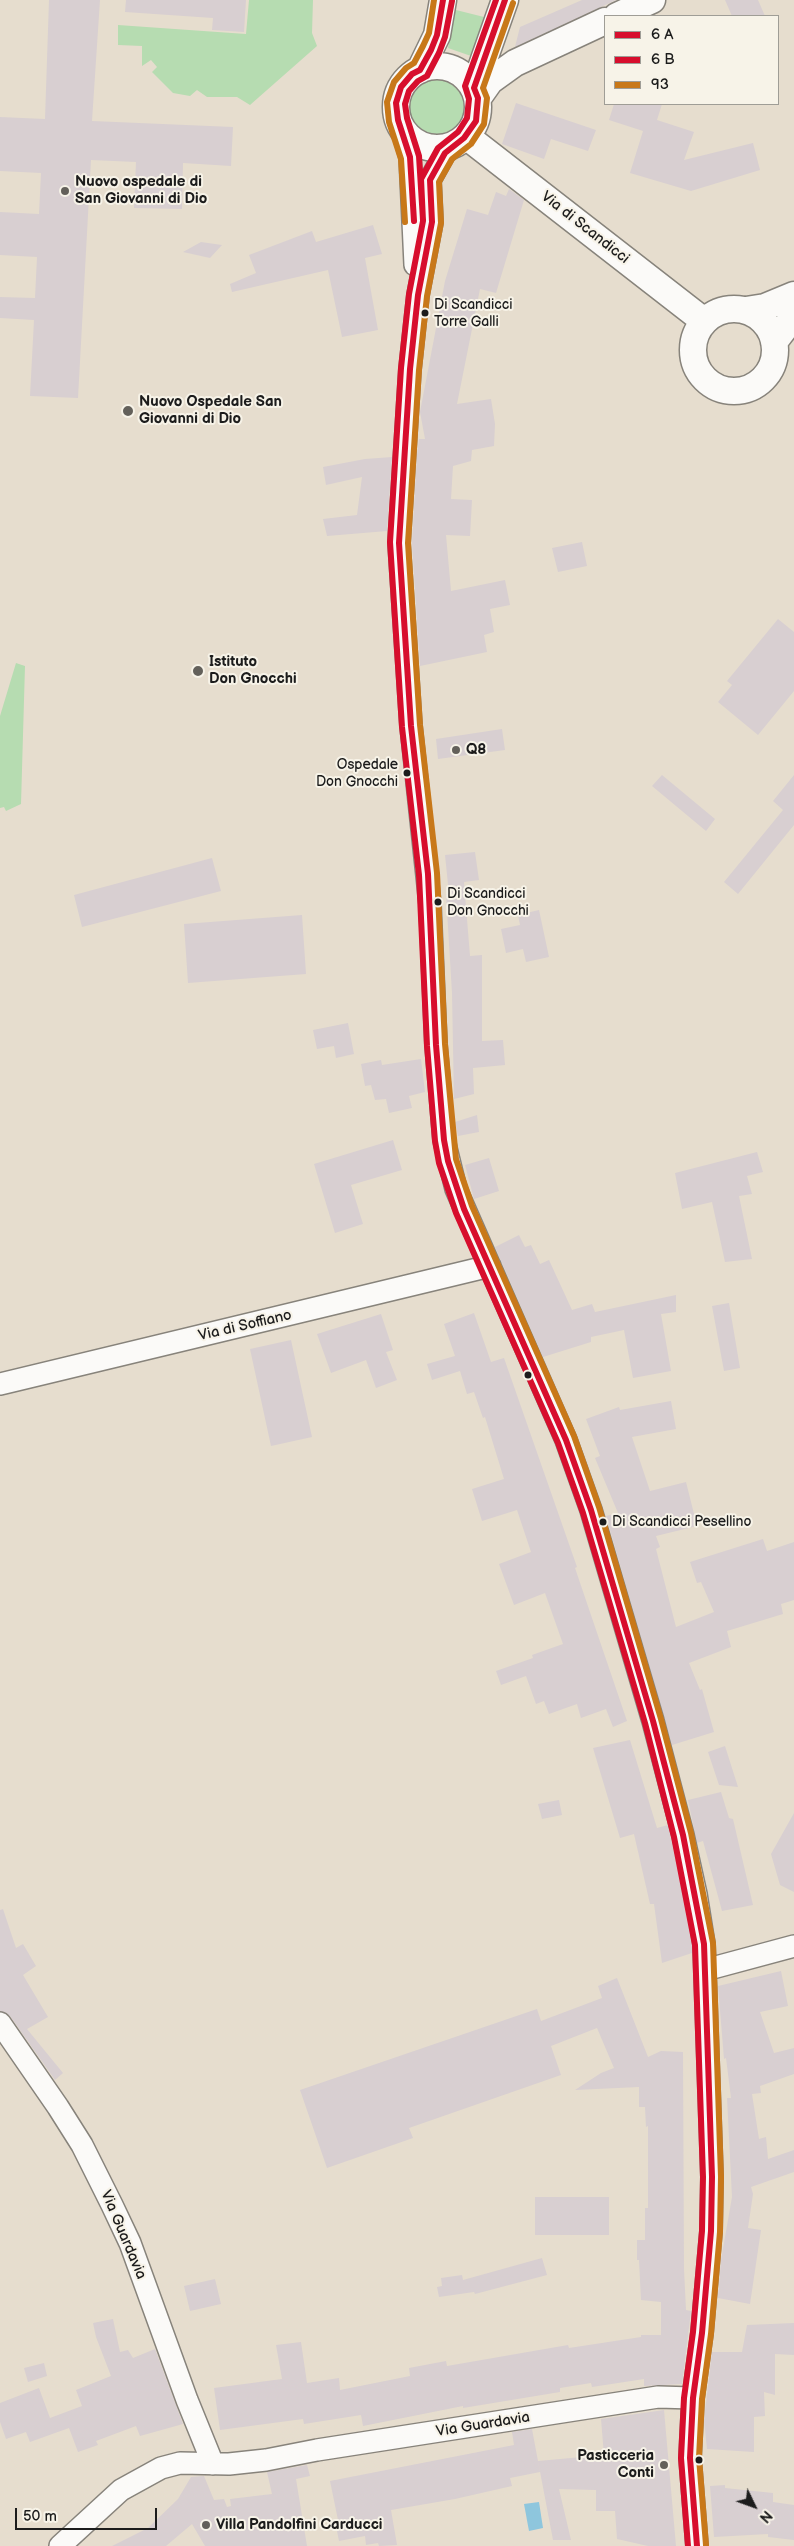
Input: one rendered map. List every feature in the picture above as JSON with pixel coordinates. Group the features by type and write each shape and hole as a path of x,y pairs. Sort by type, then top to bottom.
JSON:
{"main road":[{"path":"420,70 437,35 443,0"},
{"path":"476,93 468,80 450,68 440,66 420,70 406,80 398,95 396,112 402,129 414,141 430,148 447,148 462,139 476,121 476,93 505,0"},
{"path":"619,15 652,0"},
{"path":"476,93 515,63 604,22"},
{"name":"Via di Scandicci","path":"462,139 704,321"},
{"path":"746,310 761,318 767,324 774,342 773,364 765,377 748,388 721,389 703,377 696,366 693,353 694,340 704,321 726,309 746,310 765,307 794,295"},
{"path":"774,342 794,316"}],"street":[{"path":"402,129 410,157 418,295"},
{"path":"462,139 445,153 430,180 432,222 418,295 410,369 400,543 411,726 429,884 436,1045 444,1140 453,1181 566,1440 591,1510 684,1835 696,1894 706,1970 711,2121 711,2231 702,2333 693,2398 690,2458 698,2546"},
{"name":"Via di Soffiano","path":"0,1384 490,1266"},
{"path":"706,1970 794,1946"},
{"name":"Via Guardavia","path":"0,2022 82,2145 112,2205 130,2243 187,2400 213,2464"},
{"name":"Via Guardavia","path":"60,2546 108,2501 138,2479 161,2468 180,2463 213,2464 266,2460 317,2450 658,2397 693,2398"}],"green space":[{"path":"249,0 313,0 312,33 317,46 250,105 237,97 207,97 197,90 190,96 173,93 152,72 157,67 151,60 142,66 142,46 118,45 118,25 246,34"},
{"path":"452,9 484,17 471,56 448,48 453,21"},
{"path":"437,80 447,82 456,88 462,97 464,107 462,117 456,126 447,132 437,134 427,132 418,126 412,117 410,107 412,97 418,88 427,82"},
{"path":"16,663 25,666 21,804 6,811 4,807 0,808 0,716"}],"water":[{"path":"539,2502 543,2528 529,2531 524,2504"}],"building":[{"name":"Nuovo ospedale di San Giovanni di Dio","path":"49,0 100,0 92,121 233,127 231,166 183,163 182,209 134,208 136,162 91,160 78,398 30,396 34,320 0,318 0,297 35,298 37,257 0,255 0,212 39,214 41,173 0,171 0,117 45,119"},
{"path":"126,0 246,0 244,32 212,30 213,18 125,12"},
{"path":"582,0 616,0 515,47 520,27"},
{"path":"725,0 758,0 765,15 732,15"},
{"path":"516,103 596,130 588,151 551,139 544,159 502,144"},
{"path":"614,105 662,105 657,120 694,132 684,160 753,143 760,170 691,191 630,173 643,131 609,120"},
{"path":"509,189 524,200 496,293 480,289 457,404 491,399 495,424 494,446 472,450 471,461 453,466 451,499 472,500 470,536 446,535 451,591 505,580 510,605 490,609 494,632 484,635 487,652 420,666 412,543 419,439 425,439 420,412 445,281 467,209 488,215 496,192 506,196"},
{"path":"373,225 382,254 365,258 378,330 342,337 328,270 232,292 230,284 256,273 249,255 312,231 316,242"},
{"path":"201,242 222,245 210,258 183,252"},
{"path":"392,457 387,531 327,536 323,519 357,515 362,477 326,485 323,467 365,459"},
{"path":"582,542 587,566 558,572 552,548"},
{"path":"778,619 794,632 794,691 758,735 718,702 732,685 727,681"},
{"path":"502,729 505,750 438,759 436,739"},
{"path":"662,775 715,819 706,831 652,786"},
{"path":"794,775 794,825 738,894 724,882 783,810 773,801"},
{"path":"475,852 479,880 464,882 470,956 482,955 482,1041 503,1040 505,1065 473,1068 474,1094 454,1099 452,993 446,894 449,894 445,855"},
{"path":"212,858 221,891 82,927 74,895"},
{"path":"539,910 549,957 526,962 523,949 506,953 501,929 520,925 518,915"},
{"path":"302,915 306,974 188,983 184,924"},
{"path":"348,1023 354,1054 336,1058 334,1046 317,1049 313,1030"},
{"path":"421,1059 425,1092 409,1096 412,1108 389,1113 386,1099 375,1100 371,1085 365,1086 361,1064 381,1060 382,1065"},
{"path":"477,1115 479,1132 458,1136 455,1122"},
{"path":"393,1140 402,1170 351,1185 363,1224 335,1233 314,1164"},
{"path":"757,1152 763,1172 747,1176 752,1194 739,1196 752,1259 725,1262 712,1202 682,1209 675,1173"},
{"path":"489,1158 499,1191 474,1199 465,1165"},
{"path":"519,1235 525,1247 531,1245 540,1264 549,1260 572,1310 592,1304 595,1312 676,1295 676,1312 661,1314 671,1371 633,1378 624,1330 591,1337 591,1342 543,1357 495,1247"},
{"path":"729,1303 740,1368 724,1371 712,1306"},
{"path":"474,1313 491,1362 504,1358 577,1567 575,1568 627,1721 613,1727 606,1709 581,1718 577,1704 549,1714 544,1701 536,1704 526,1676 501,1685 496,1671 533,1658 532,1655 563,1644 545,1593 514,1605 499,1564 531,1552 517,1510 482,1521 472,1489 504,1479 485,1417 483,1418 474,1392 467,1394 460,1371 432,1380 427,1364 455,1356 444,1324"},
{"path":"381,1314 393,1350 386,1352 397,1380 376,1388 366,1360 331,1373 317,1334"},
{"path":"291,1340 312,1437 271,1446 250,1349"},
{"path":"671,1401 676,1429 632,1437 650,1491 686,1482 697,1526 656,1536 660,1547 656,1549 676,1627 714,1612 701,1582 697,1583 690,1562 763,1539 767,1551 794,1542 794,1600 781,1604 783,1614 727,1631 731,1647 689,1663 700,1690 702,1689 714,1732 672,1745 606,1516 618,1513 595,1458 600,1456 586,1419 619,1407 620,1410"},
{"path":"630,1740 657,1828 668,1825 684,1896 692,1945 692,1953 662,1963 654,1904 650,1904 634,1834 620,1838 593,1748"},
{"path":"725,1746 738,1787 719,1785 708,1752"},
{"path":"721,1792 729,1818 733,1819 753,1905 722,1911 703,1841 697,1843 688,1800"},
{"path":"559,1800 562,1815 542,1819 538,1804"},
{"path":"794,1813 794,1892 780,1885 771,1854"},
{"path":"3,1909 16,1948 23,1944 36,1966 23,1975 48,2017 27,2029 63,2073 55,2080 10,2016 0,2011 0,1910"},
{"path":"781,1971 788,2006 760,2012 774,2053 794,2048 794,2074 760,2086 761,2093 752,2094 759,2139 766,2137 768,2159 794,2150 794,2172 751,2187 753,2194 748,2228 761,2230 750,2304 718,2298 721,2260 732,2197 727,2098 731,2098 726,2058 724,2059 718,1986"},
{"path":"617,1978 648,2057 661,2051 683,2052 684,2269 686,2310 691,2311 682,2384 644,2386 644,2379 592,2387 591,2383 560,2388 560,2392 463,2408 463,2406 363,2426 361,2415 304,2424 303,2419 220,2430 214,2388 282,2379 276,2345 301,2342 307,2383 339,2378 340,2390 410,2376 409,2368 446,2361 447,2366 568,2345 569,2348 641,2337 641,2335 661,2335 661,2302 641,2300 639,2260 637,2260 637,2240 645,2240 645,2208 648,2208 648,2126 646,2127 645,2107 639,2107 639,2087 575,2090 601,2073 614,2068 597,2028 551,2046 561,2075 409,2128 413,2138 327,2168 300,2090 537,2009 541,2021 602,1998 598,1986"},
{"path":"535,2197 609,2197 609,2235 535,2235"},
{"path":"542,2258 547,2275 475,2294 474,2292 439,2297 437,2287 442,2286 441,2278 462,2275 463,2280"},
{"path":"215,2279 221,2304 190,2311 184,2286"},
{"path":"113,2319 120,2352 128,2350 133,2358 155,2349 183,2424 140,2436 136,2426 96,2441 98,2445 78,2452 69,2428 30,2442 26,2432 6,2439 0,2422 0,2403 39,2388 50,2418 82,2406 76,2390 111,2376 96,2337 93,2323"},
{"path":"794,2323 794,2355 775,2354 775,2395 764,2392 765,2416 754,2417 754,2452 707,2449 704,2420 712,2352 742,2352 747,2325"},
{"path":"44,2363 47,2376 28,2382 24,2368"},
{"path":"664,2410 676,2546 648,2546 617,2539 615,2511 596,2511 596,2490 559,2489 571,2540 553,2540 538,2461 604,2455 601,2419"},
{"path":"532,2429 540,2472 510,2478 512,2486 455,2499 391,2510 397,2545 379,2546 378,2543 366,2545 365,2536 339,2541 335,2521 338,2520 330,2481 514,2445 512,2432"},
{"path":"307,2465 310,2476 296,2479 307,2546 205,2546 192,2524 166,2546 112,2546 148,2528 178,2499 191,2477 204,2476 214,2500 224,2499 227,2507 231,2506 230,2499 272,2494 267,2472"},
{"path":"725,2485 725,2488 773,2493 773,2502 794,2505 794,2540 768,2537 768,2534 714,2537 710,2486"}],"transit line":[{"name":"93","path":"405,222 401,159 389,122 387,102 394,82 406,68 414,63 429,33 434,0"},
{"path":"414,221 410,157 398,120 396,103 401,87 412,74 420,70 431,50 437,35 443,0"},
{"path":"496,0 465,86 469,99 467,118 458,132 438,148 421,179 423,221 409,294 401,368 390,542 402,727 419,875 427,1046 435,1141 439,1163 456,1213 558,1443 583,1513 645,1723 674,1837 695,1945 703,2177 702,2231 693,2332 684,2398 681,2458 688,2546"},
{"path":"505,0 474,88 478,98 476,121 464,138 445,153 430,180 432,222 418,295 410,369 399,543 411,726 428,874 436,1045 444,1140 448,1161 464,1209 566,1440 591,1510 653,1721 683,1835 704,1944 712,2177 711,2231 702,2333 693,2398 690,2458 697,2546"},
{"path":"423,220 419,156 407,118 405,104 409,91 418,81 427,76 439,53 445,37 452,1"},
{"name":"93","path":"513,3 483,88 487,98 484,124 471,144 452,159 439,182 441,223 427,296 419,370 408,543 420,725 437,873 445,1044 456,1159 472,1206 574,1436 599,1507 661,1719 691,1833 713,1943 721,2177 720,2232 711,2334 702,2399 699,2458 706,2545"}],"place":[{"name":"Nuovo ospedale di San Giovanni di Dio","path":"65,191"},
{"name":"Di Scandicci Torre Galli","path":"425,313"},
{"name":"Nuovo Ospedale San Giovanni di Dio","path":"128,411"},
{"name":"Istituto Don Gnocchi","path":"198,671"},
{"name":"Q8","path":"456,750"},
{"name":"Ospedale Don Gnocchi","path":"407,773"},
{"name":"Di Scandicci Don Gnocchi","path":"438,902"},
{"name":"Di Scandicci Pesellino","path":"603,1522"},
{"name":"Pasticceria Conti","path":"664,2465"},
{"name":"Villa Pandolfini Carducci","path":"206,2525"}]}
